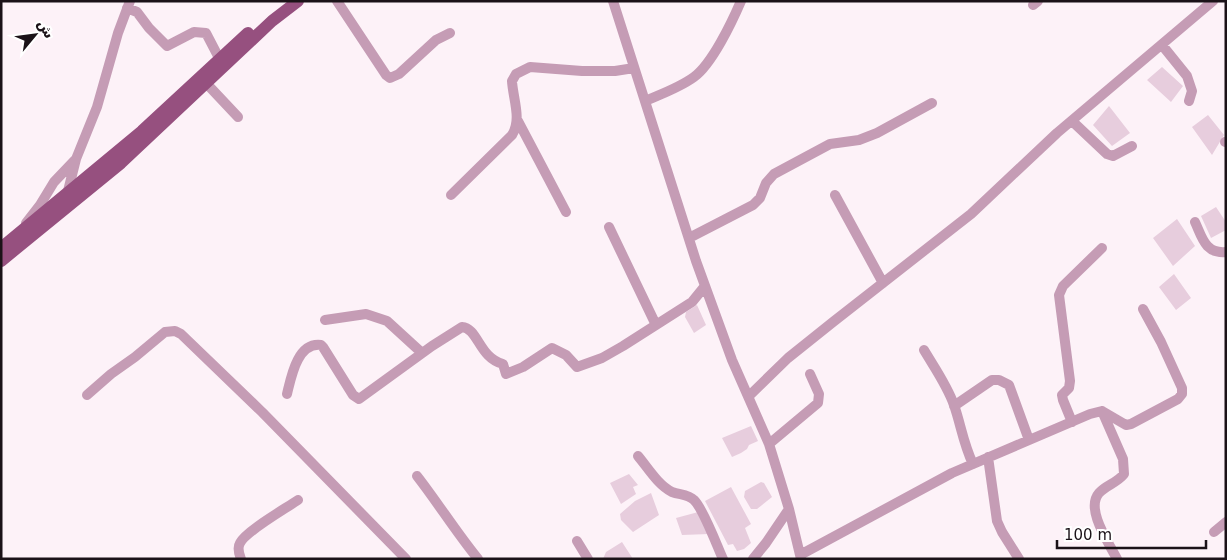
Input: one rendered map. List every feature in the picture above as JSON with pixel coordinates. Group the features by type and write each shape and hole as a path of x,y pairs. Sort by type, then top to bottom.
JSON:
{"main road":[{"path":"1,261 283,1"},
{"path":"1,248 121,163 206,83 298,1"}],"street":[{"path":"337,1 386,76 390,78 398,74 436,40 450,33"},
{"path":"613,1 705,286 732,360 769,444 800,557 882,510 973,464 1090,414 1102,411 1126,425 1174,402 1182,394 1182,388 1162,342 1142,310"},
{"path":"645,100 687,82 701,71 731,25 741,1"},
{"path":"749,396 788,358 971,214 1072,121 1213,1"},
{"path":"67,201 76,159 97,107 128,5 137,12 149,28 167,46 194,32 206,33 220,58"},
{"path":"1162,45 1187,76 1192,91 1189,101"},
{"path":"566,212 518,121 512,81 516,74 523,69 536,67 582,71 634,68"},
{"path":"206,83 238,117"},
{"path":"689,238 757,202 766,183 774,174 830,144 858,140 877,133 932,103"},
{"path":"451,195 512,135 518,121"},
{"path":"1072,121 1110,155 1113,156 1132,146"},
{"path":"22,232 54,182 76,159"},
{"path":"835,195 882,283"},
{"path":"1195,222 1207,247 1213,251 1226,252"},
{"path":"609,227 656,324"},
{"path":"1072,422 1062,400 1062,395 1069,388 1070,381 1059,295 1063,286 1102,248"},
{"path":"287,394 295,364 312,345 321,345 323,347 356,398 364,396 457,329 465,327 470,329 485,353 503,364 506,374 523,367 552,348 566,355 577,367 602,358 624,346 692,302 705,286"},
{"path":"325,320 366,314 387,321 422,353"},
{"path":"87,395 165,332 175,330 262,412 406,559"},
{"path":"924,350 954,406 962,439 973,464"},
{"path":"769,444 818,404 820,394 810,374"},
{"path":"954,406 992,380 999,380 1009,386 1029,440"},
{"path":"1102,411 1123,459 1124,474 1099,493 1094,506 1096,516 1117,559"},
{"path":"638,456 660,483 671,492 688,496 697,503 723,559"},
{"path":"988,457 997,521 1019,559"},
{"path":"417,476 478,559"},
{"path":"241,559 239,552 240,542 248,534 298,500"},
{"path":"753,559 788,509"},
{"path":"1214,532 1226,522"},
{"path":"577,542 588,559"}],"building":[{"path":"1162,67 1183,86 1171,102 1147,80"},
{"path":"1109,106 1130,133 1112,146 1093,125"},
{"path":"1208,115 1224,135 1212,155 1192,127"},
{"path":"1216,207 1226,222 1226,230 1211,238 1201,216"},
{"path":"1177,219 1195,246 1173,266 1153,238"},
{"path":"1174,274 1191,298 1176,310 1159,287"},
{"path":"697,305 706,325 694,333 685,317 686,312"},
{"path":"751,426 758,441 732,457 722,438"},
{"path":"629,474 638,485 633,487 636,494 621,504 610,483"},
{"path":"761,482 764,483 772,497 757,509 751,509 744,497 745,491"},
{"path":"731,487 751,524 745,528 751,543 744,549 737,551 733,544 728,545 705,501"},
{"path":"651,493 659,515 633,532 621,520 620,514 635,501"},
{"path":"702,511 709,534 682,535 676,518"},
{"path":"622,542 633,559 603,559 606,552"}]}
